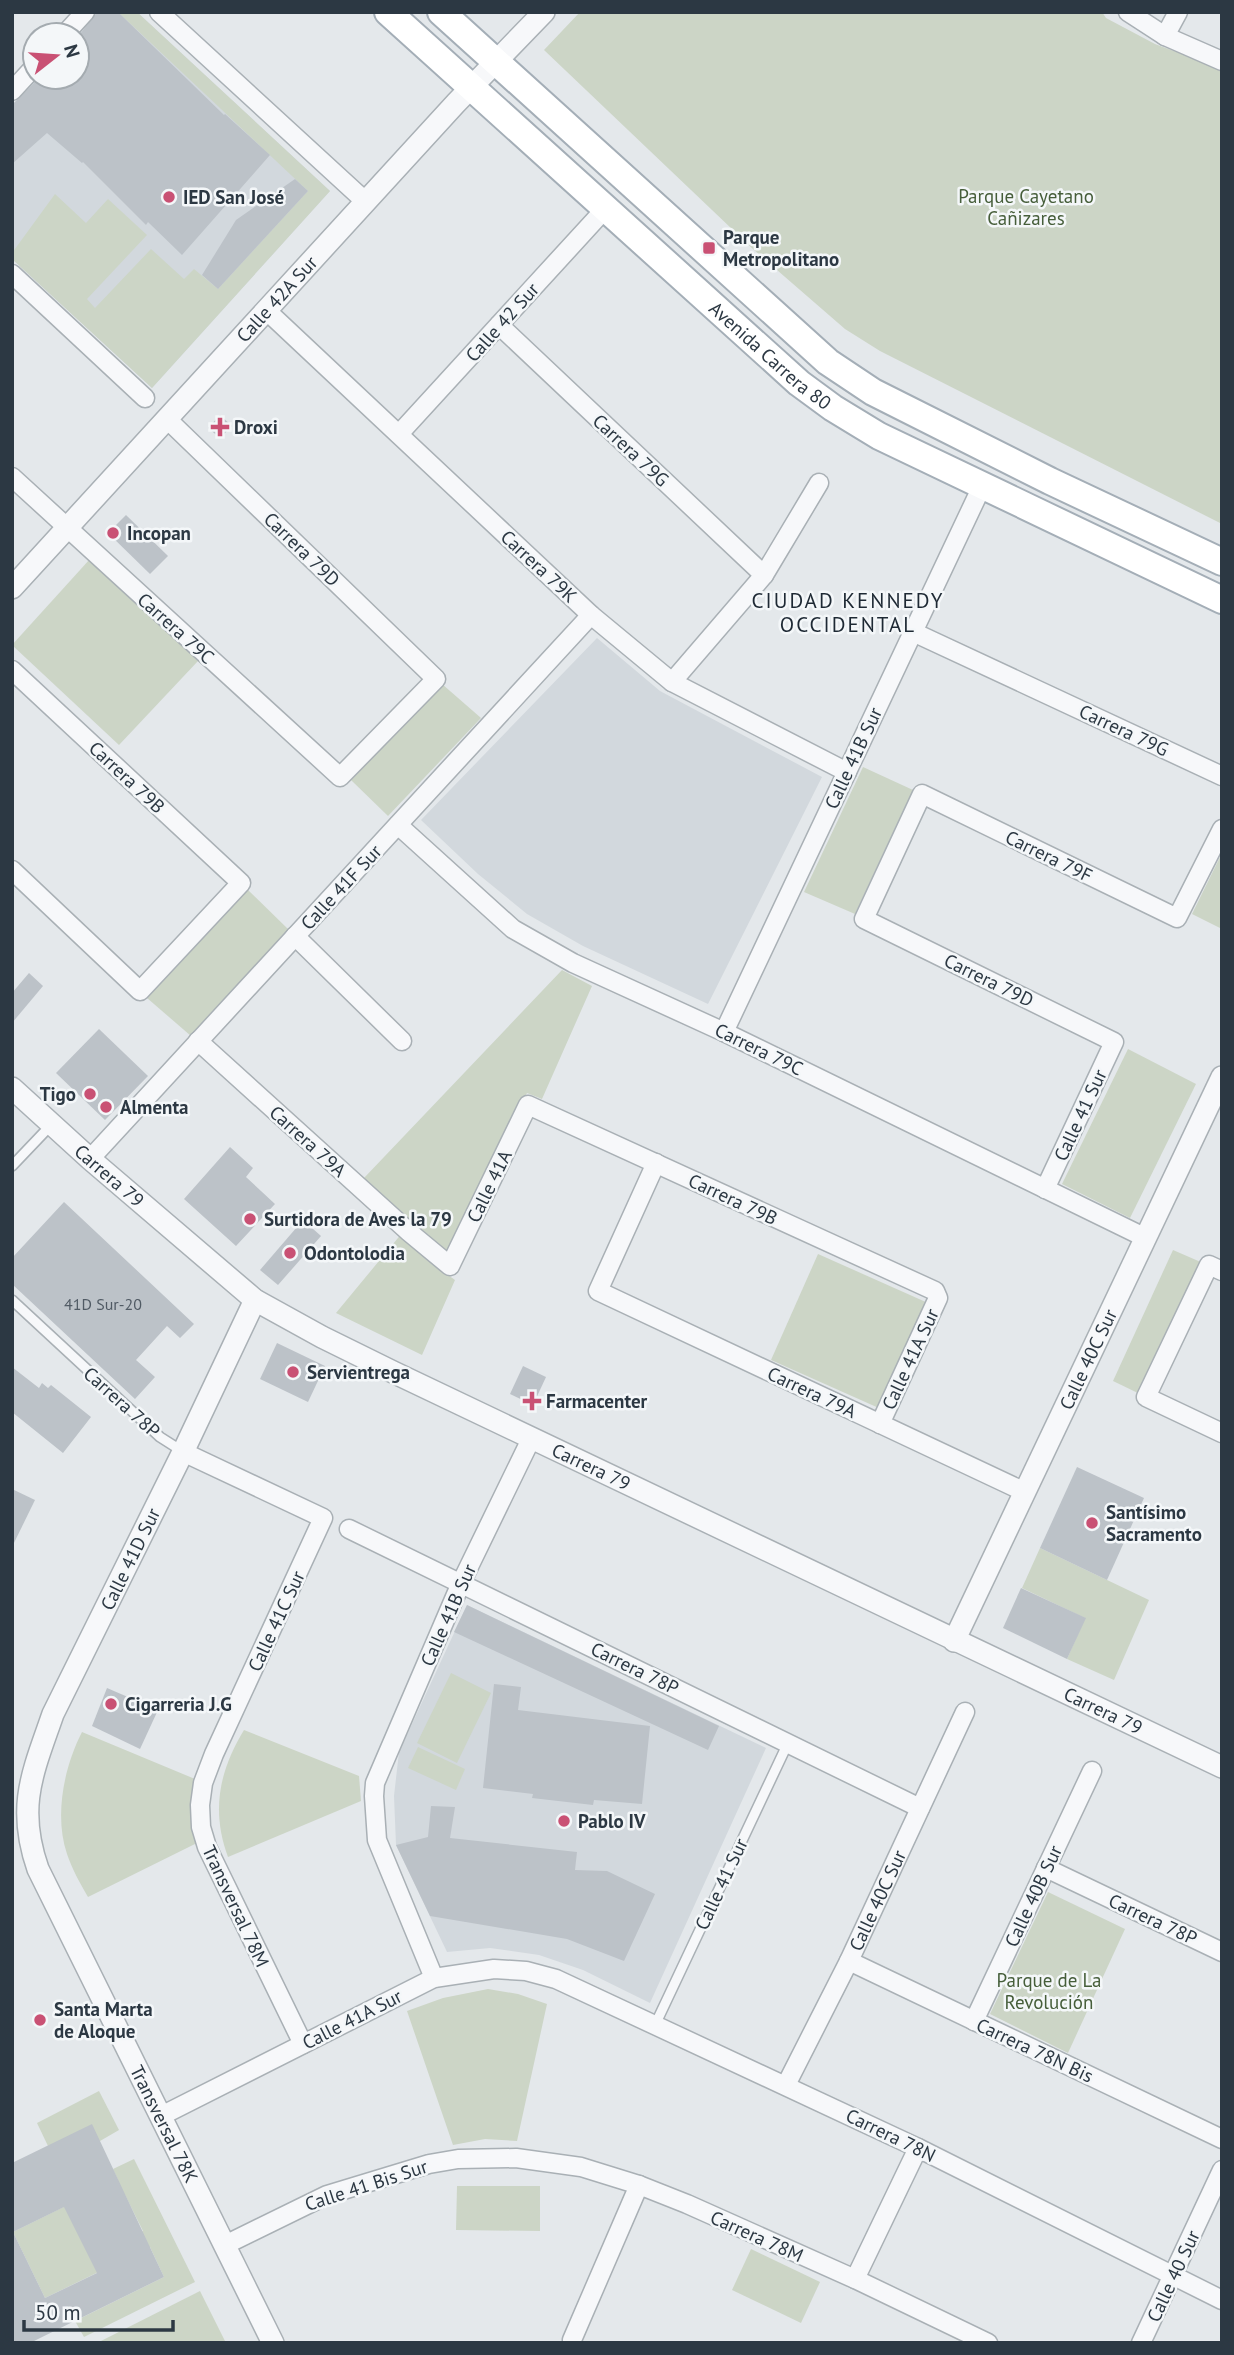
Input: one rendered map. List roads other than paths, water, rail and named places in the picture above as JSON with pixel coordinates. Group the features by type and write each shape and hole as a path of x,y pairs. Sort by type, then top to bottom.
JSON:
{"main road":[{"name":"Avenida Carrera 80","path":"388,12 799,383 833,408 879,436 1222,600"},
{"name":"Avenida Carrera 80","path":"440,12 788,327 836,367 885,398 1050,481 1222,562"}],"street":[{"path":"159,12 366,202"},
{"name":"Calle 42A Sur","path":"12,588 544,12"},
{"path":"1128,12 1165,36 1222,61"},
{"path":"1165,36 1178,12"},
{"name":"Calle 42 Sur","path":"399,434 605,209"},
{"path":"12,274 145,398"},
{"name":"Carrera 79K","path":"267,310 591,615 672,682 847,772"},
{"name":"Carrera 79G","path":"499,325 764,575"},
{"name":"Carrera 79D","path":"167,419 436,678 340,777"},
{"name":"Carrera 79C","path":"12,477 340,777"},
{"path":"672,682 764,575 819,483"},
{"name":"Calle 41B Sur","path":"724,1032 983,485"},
{"name":"Calle 41F Sur","path":"90,1159 591,615"},
{"name":"Carrera 79G","path":"913,632 1222,776"},
{"name":"Carrera 79B","path":"12,670 241,883 140,991 12,870"},
{"name":"Carrera 79F","path":"864,919 922,794 1177,918 1222,829"},
{"name":"Carrera 79C","path":"398,825 513,929 588,971 724,1032 1146,1238"},
{"name":"Carrera 79D","path":"864,919 1114,1042"},
{"path":"295,936 402,1041"},
{"name":"Carrera 79A","path":"198,1041 450,1266"},
{"name":"Calle 41 Sur","path":"1045,1189 1114,1042"},
{"name":"Calle 40C Sur","path":"954,1641 1146,1238 1214,1113 1222,1077"},
{"name":"Carrera 79","path":"12,1088 90,1159 256,1300 322,1337 1222,1768"},
{"name":"Carrera 79B","path":"528,1105 938,1294"},
{"name":"Calle 41A","path":"450,1266 528,1105"},
{"name":"Carrera 79A","path":"656,1163 598,1292 1025,1492"},
{"path":"1215,1268 1146,1397 1222,1433"},
{"name":"Calle 41A Sur","path":"880,1424 938,1294"},
{"name":"Calle 41D Sur","path":"28,1825 30,1782 53,1714 256,1300"},
{"name":"Calle 41B Sur","path":"434,1978 377,1840 375,1783 461,1583 531,1438"},
{"name":"Carrera 78P","path":"183,1452 323,1518"},
{"name":"Calle 41C Sur","path":"228,1724 323,1518"},
{"name":"Carrera 78P","path":"349,1528 920,1808"},
{"name":"Calle 40C Sur","path":"786,2085 849,1961 965,1712"},
{"name":"Transversal 78M","path":"228,1724 203,1783 201,1827 216,1870 303,2045"},
{"name":"Calle 40B Sur","path":"974,2021 1092,1771"},
{"name":"Transversal 78K","path":"28,1825 31,1850 38,1869 274,2343"},
{"name":"Carrera 78P","path":"1046,1868 1222,1952"},
{"name":"Carrera 78N Bis","path":"849,1961 1222,2139"},
{"name":"Calle 41A Sur","path":"161,2116 434,1978 494,1969 526,1972 556,1979"},
{"name":"Carrera 78N","path":"556,1979 918,2148 1222,2300"},
{"path":"855,2279 918,2148"},
{"name":"Calle 41 Bis Sur","path":"225,2245 327,2195 429,2164 458,2159 516,2158"},
{"name":"Carrera 78M","path":"516,2158 581,2167 639,2185 855,2279 988,2343"},
{"name":"Calle 40 Sur","path":"1141,2343 1222,2170"},
{"path":"572,2340 639,2185"}],"lane":[{"path":"12,1166 52,1124"},
{"name":"Carrera 78P","path":"12,1300 160,1437 183,1452"},
{"name":"Calle 41 Sur","path":"655,2025 788,1743"}],"place":[{"name":"IED San José","path":"169,197"},
{"name":"Parque Metropolitano","path":"709,248"},
{"name":"Droxi","path":"220,427"},
{"name":"Incopan","path":"113,533"},
{"name":"Tigo","path":"90,1094"},
{"name":"Almenta","path":"106,1107"},
{"name":"Surtidora de Aves la 79","path":"250,1219"},
{"name":"Odontolodia","path":"290,1253"},
{"name":"Servientrega","path":"293,1372"},
{"name":"Farmacenter","path":"532,1401"},
{"name":"Santísimo Sacramento","path":"1092,1523"},
{"name":"Cigarreria J.G","path":"111,1704"},
{"name":"Pablo IV","path":"564,1821"},
{"name":"Santa Marta de Aloque","path":"40,2020"}],"district":[{"name":"CIUDAD KENNEDY OCCIDENTAL","path":"848,612"}],"park label":[{"name":"Parque Cayetano Cañizares","path":"1026,207"},
{"name":"Parque de La Revolución","path":"1049,1991"}]}
